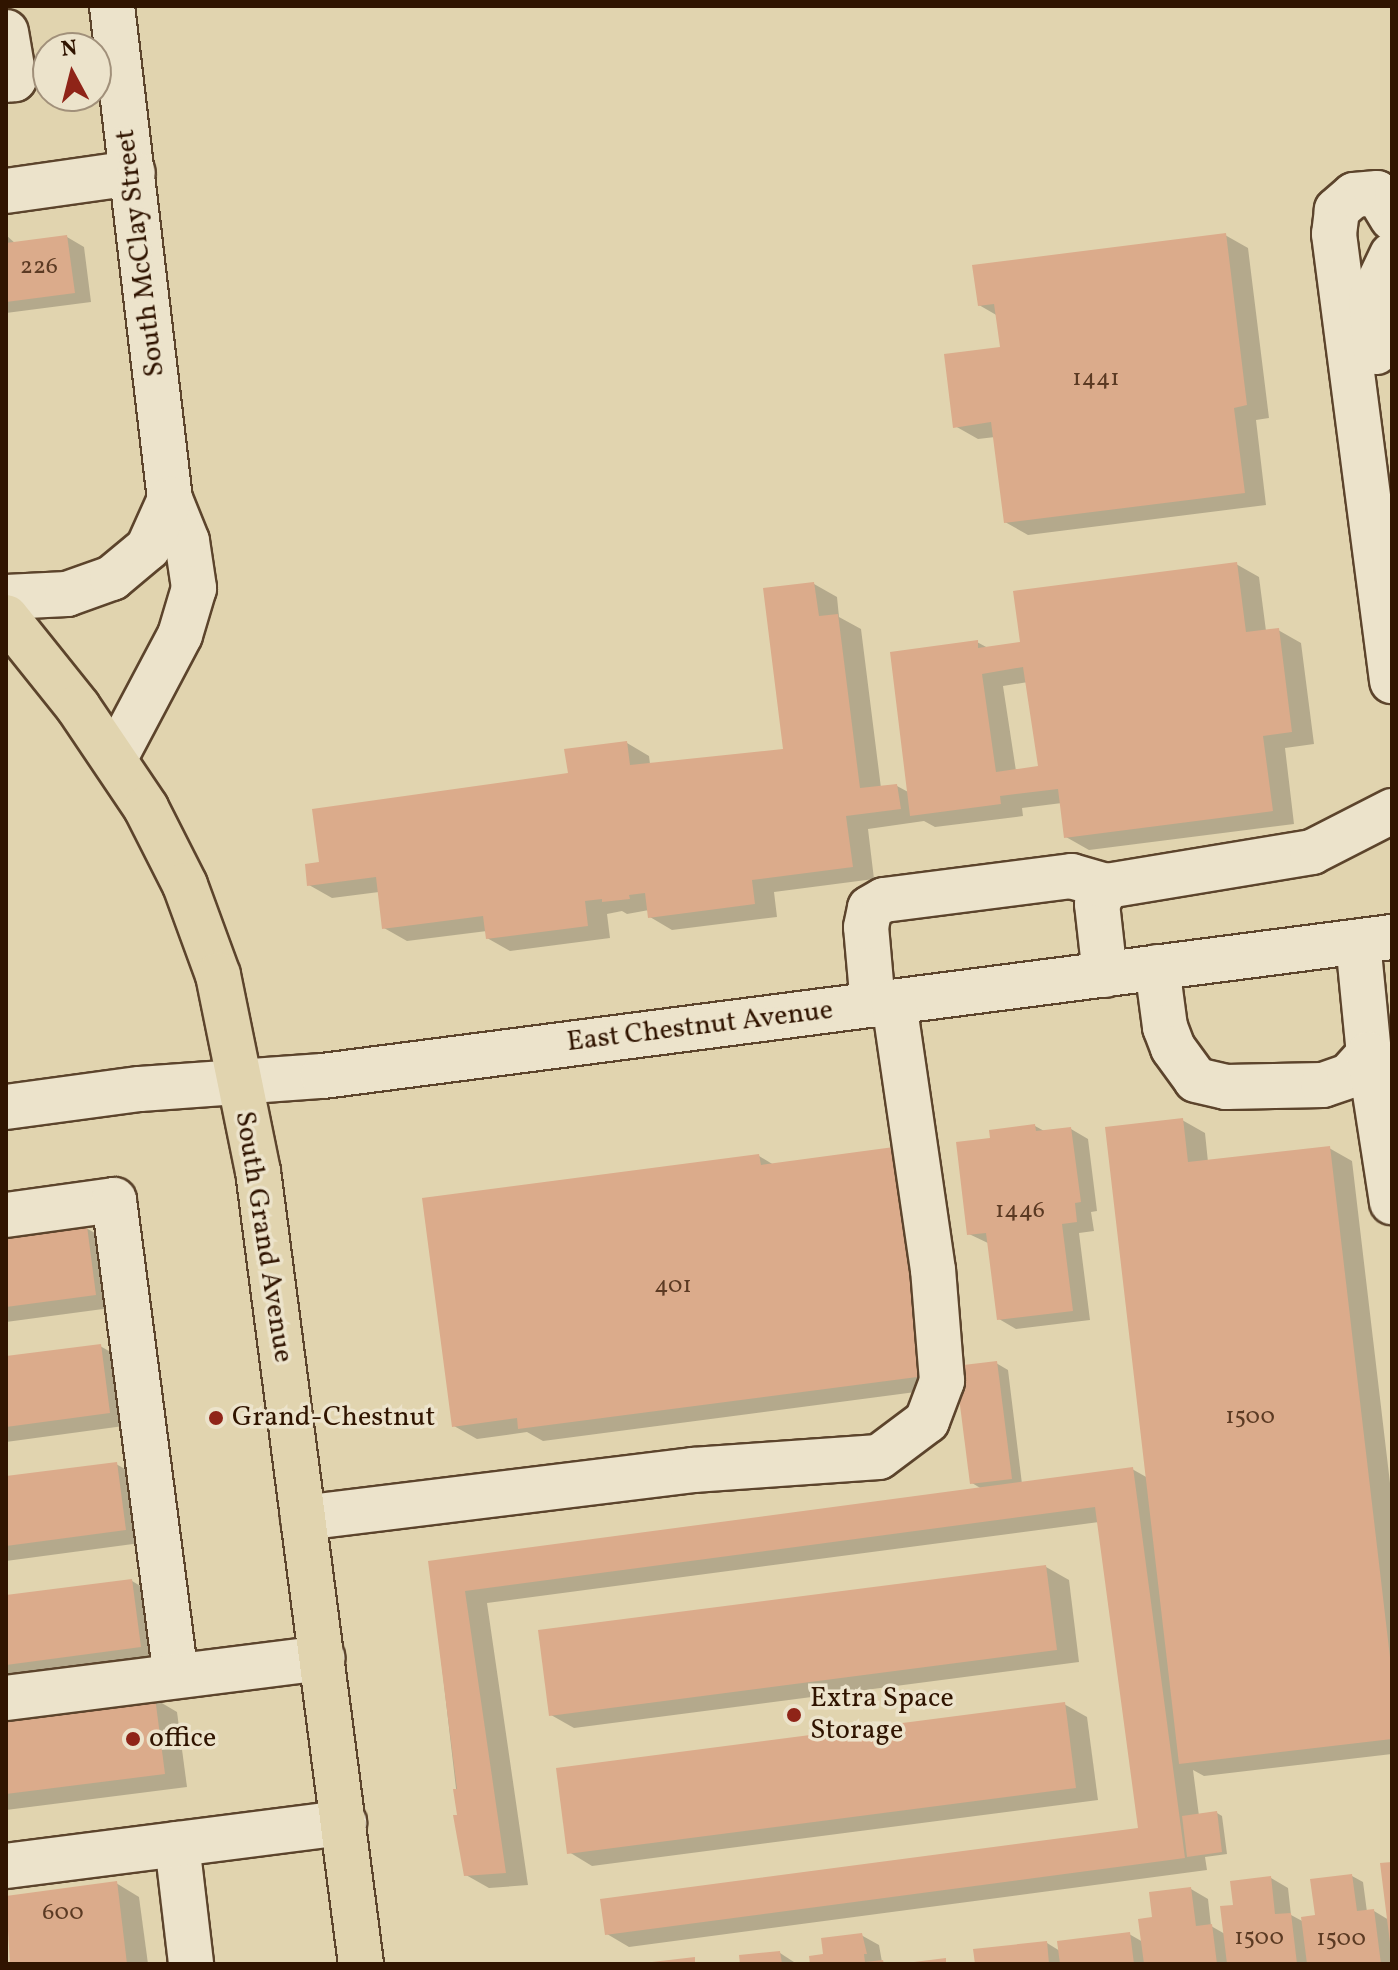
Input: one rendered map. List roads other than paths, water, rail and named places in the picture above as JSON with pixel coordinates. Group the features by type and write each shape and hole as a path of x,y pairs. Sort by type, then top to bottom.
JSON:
{"main road":[{"name":"South Grand Avenue","path":"6,617 115,758 185,885 218,975 258,1171 361,1964"}],"street":[{"name":"South McClay Street","path":"112,6 170,499 187,541 194,588 180,635 115,758"},
{"path":"6,32 14,79 6,80"},
{"path":"6,191 133,173"},
{"path":"1392,218 1377,193 1354,195 1337,210 1334,234 1392,681"},
{"path":"1392,255 1371,299 1392,493"},
{"path":"6,597 67,594 112,578 148,548 170,499"},
{"path":"303,1518 693,1470 879,1457 927,1421 942,1381 933,1270 884,1003 866,927 870,908 884,900 1071,876 1107,886 1312,852 1392,811"},
{"path":"1105,975 1097,904 1107,886"},
{"path":"1375,939 1369,1054 1392,1202"},
{"name":"East Chestnut Avenue","path":"6,1107 140,1089 323,1076 1375,939"},
{"path":"1157,967 1165,1027 1173,1048 1196,1080 1226,1087 1323,1085 1349,1076 1369,1054"},
{"path":"6,1215 114,1200 176,1676"},
{"path":"6,1698 322,1658"},
{"path":"6,1866 344,1823"},
{"path":"177,1844 191,1964"}],"place":[{"name":"Grand-Chestnut","path":"216,1418"},
{"name":"Extra Space Storage","path":"794,1715"},
{"name":"office","path":"133,1739"}]}
